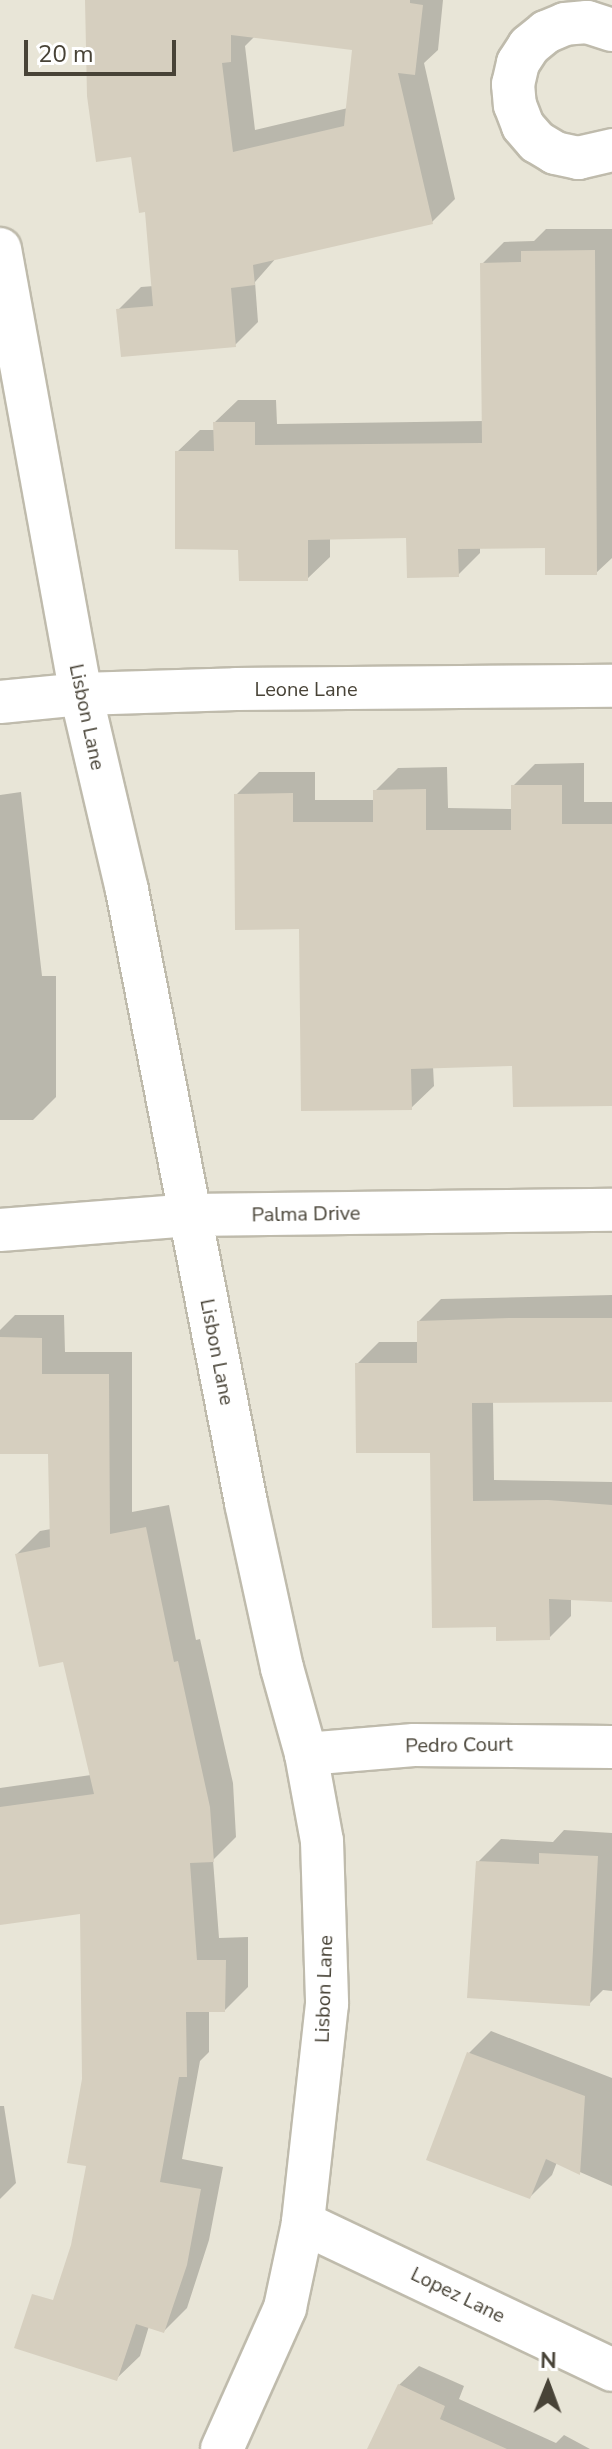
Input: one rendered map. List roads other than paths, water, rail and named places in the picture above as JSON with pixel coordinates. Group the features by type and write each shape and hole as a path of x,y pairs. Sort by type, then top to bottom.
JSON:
{"street":[{"path":"610,23 565,24 546,32 529,46 518,63 513,84 515,105 523,126 537,142 555,153 578,158 612,150"},
{"name":"Lisbon Lane","path":"0,249 81,694 127,890 189,1215 282,1668 306,1754 322,1841 327,2004 303,2223 285,2308 222,2449"},
{"name":"Leone Lane","path":"0,702 81,694 612,686"},
{"name":"Palma Drive","path":"0,1230 189,1215 612,1210"},
{"name":"Pedro Court","path":"306,1754 414,1745 612,1747"},
{"name":"Lopez Lane","path":"303,2223 612,2370"}]}
